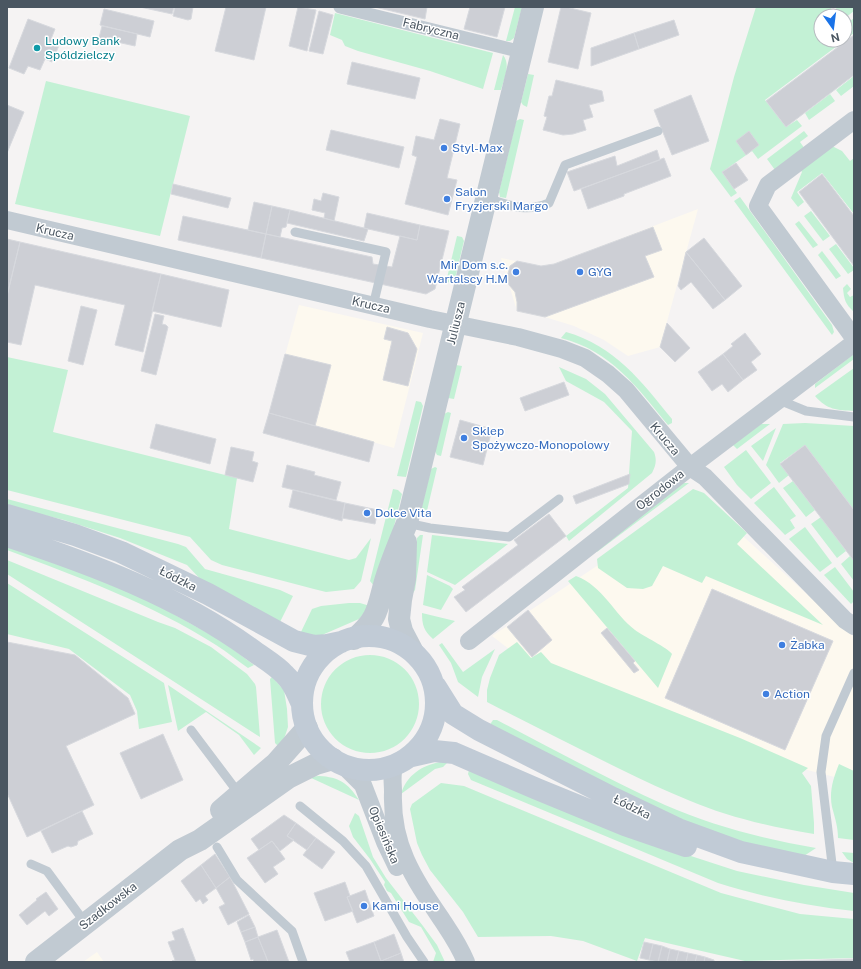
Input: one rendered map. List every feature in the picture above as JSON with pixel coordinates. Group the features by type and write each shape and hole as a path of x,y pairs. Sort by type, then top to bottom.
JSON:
{"main road":[{"name":"Łódzka","path":"7,515 75,535 121,552 208,594 294,641 314,646 327,645 349,640"},
{"name":"Łódzka","path":"7,536 70,557 137,585 195,614 228,633 286,675 294,686 302,704"},
{"path":"383,638 398,642 413,652 422,661 436,687 436,715 423,744 403,760 375,771 358,770 338,762 319,748 307,728 302,704 304,684 311,669 322,657 349,640 383,638"},
{"name":"Łódzka","path":"436,687 453,714 479,730 678,829 741,852 833,872 854,874"},
{"name":"Łódzka","path":"403,760 434,751 454,753 603,816 679,844 740,863 793,876 854,886"}],"street":[{"name":"Fabryczna","path":"340,7 522,52"},
{"name":"Juliusza","path":"349,640 363,631 376,614 387,576 407,523 533,7"},
{"path":"854,120 768,185 758,206 854,338"},
{"name":"Krucza","path":"7,220 373,306 518,337 562,349 585,358 608,374 626,390 690,467 705,477 845,620 854,626"},
{"name":"Ogrodowa","path":"468,641 690,467 854,343"},
{"name":"Juliusza","path":"407,523 405,579 399,619 402,631 413,652"},
{"name":"Szadkowska","path":"36,962 180,850 200,840 244,800 307,728"},
{"name":"Opiesińska","path":"403,760 392,772 392,809 399,844 411,872 456,939 466,962"},
{"name":"Opiesińska","path":"338,762 363,785 396,866 419,897 443,921"},
{"name":"Szadkowska","path":"244,800 316,764 338,762"}],"lane":[{"path":"486,198 529,209 540,207 548,203 565,164 658,131"},
{"path":"295,232 386,252 373,306"},
{"path":"779,400 806,411 854,417"},
{"path":"407,523 430,528 509,537 558,499"},
{"path":"833,872 821,772 826,736 854,673"},
{"path":"191,730 244,800"},
{"path":"300,806 343,841 366,866 407,937 424,962"},
{"path":"217,847 238,880 292,932 303,962"},
{"path":"31,864 47,871 86,924"}],"shaded area":[{"path":"698,209 660,347 628,356 604,340 574,326 545,317 517,311 501,258 541,266 554,264"},
{"path":"299,305 423,333 394,448 269,413"},
{"path":"700,497 854,637 854,782 784,764 521,658 492,636"},
{"path":"97,952 104,962 83,962"}],"green space":[{"path":"515,7 522,7 514,38 510,41 506,41"},
{"path":"756,7 820,8 813,8 813,48 834,48 765,100 786,127 797,120 802,126 758,159 752,151 722,172 737,193 731,197 710,169 734,77"},
{"path":"835,7 854,7 854,11 853,12 853,8"},
{"path":"335,13 493,53 483,89 430,71 345,46 342,40 330,35"},
{"path":"854,18 853,34 853,19"},
{"path":"503,55 507,67 505,77 501,90 494,90"},
{"path":"528,74 534,75 527,107 521,102"},
{"path":"854,76 854,86 841,96 836,90"},
{"path":"46,81 190,116 160,236 15,204"},
{"path":"830,94 835,101 809,120 805,113"},
{"path":"520,119 524,120 506,198 500,197 499,192 516,121"},
{"path":"804,131 808,136 800,142 805,149 775,170 767,159"},
{"path":"832,146 842,151 850,161 854,158 854,214 822,173 797,192 804,202 798,207 791,198 802,172 800,169"},
{"path":"740,197 832,325 834,332 832,335 734,201"},
{"path":"811,211 830,236 823,241 804,216"},
{"path":"799,221 818,245 813,248 795,224"},
{"path":"457,236 462,237 464,241 454,283 446,282"},
{"path":"836,244 854,268 854,270 848,274 829,249"},
{"path":"822,251 841,276 836,279 818,255"},
{"path":"847,284 851,289 847,293 850,297 854,295 854,312 847,304 845,298 843,288"},
{"path":"566,332 599,346 626,366 661,405 672,419 672,423 668,425 634,384 609,361 579,344 561,338"},
{"path":"854,354 854,359 815,388 815,384"},
{"path":"7,357 68,370 53,432 237,478 229,529 349,560 356,558 371,538 361,581 354,589 326,592 314,589 222,565 211,560 190,537 7,490"},
{"path":"456,365 462,366 454,399 448,398"},
{"path":"559,367 586,379 605,394 654,452 656,458 652,473 569,541 566,536 628,488 632,431 604,402 566,381"},
{"path":"854,368 854,411 828,407 819,401 815,396"},
{"path":"416,401 421,402 423,406 406,477 397,476"},
{"path":"448,412 451,413 441,456 437,455 435,451 444,414"},
{"path":"805,423 854,426 854,510 805,445 780,463 789,475 779,483 766,465 783,424"},
{"path":"761,424 770,424 737,449 733,445"},
{"path":"776,428 763,461 751,446"},
{"path":"746,450 771,483 751,499 737,485 724,467"},
{"path":"435,467 437,468 426,515 420,514 431,469"},
{"path":"793,481 815,510 806,517 783,488"},
{"path":"683,483 689,483 597,552 598,547"},
{"path":"774,487 796,516 790,520 795,528 785,535 754,503"},
{"path":"393,489 398,490 402,494 379,587 374,586 370,581"},
{"path":"693,489 704,493 747,533 737,544 823,625 706,576 702,583 663,566 652,586 643,589 627,588 598,568 597,559"},
{"path":"7,499 178,544 186,547 205,569 280,590 293,596 279,624 203,582 187,565 120,538 64,520 7,506"},
{"path":"821,517 846,551 837,558 811,524"},
{"path":"805,527 832,563 820,572 789,539"},
{"path":"420,535 423,535 415,590 413,593 410,593 417,538"},
{"path":"432,535 508,544 455,585 427,572"},
{"path":"7,544 56,561 152,602 222,641 254,665 248,668 192,630 140,604 87,581 7,550"},
{"path":"850,556 854,561 854,581 841,564"},
{"path":"7,560 175,628 211,647 247,674 255,684 260,737 7,574"},
{"path":"835,567 854,592 854,601 851,604 824,575"},
{"path":"427,575 450,586 453,589 441,610 423,605"},
{"path":"576,576 594,586 635,630 670,651 672,654 658,688 568,581"},
{"path":"7,583 164,683 172,722 139,729 137,711 130,695 69,649 7,634"},
{"path":"360,603 370,606 359,619 322,635 300,634 312,609 321,606"},
{"path":"422,613 455,621 433,639 424,628"},
{"path":"517,642 531,658 541,652 551,663 740,738 808,768 802,773 811,786 814,834 750,821 719,812 688,800 630,774 487,702 487,690 490,678 499,655"},
{"path":"442,643 463,672 495,649 482,677 478,697 458,682 451,663 439,645"},
{"path":"370,655 389,659 405,669 415,685 419,704 415,723 405,739 389,749 370,753 351,749 335,739 325,723 321,704 325,685 335,669 351,659"},
{"path":"272,677 284,690 287,709 288,727 279,747 275,743 270,679"},
{"path":"168,685 261,748 254,755 239,735 206,712 178,731"},
{"path":"493,720 497,720 622,785 683,813 739,831 816,848 804,856 712,835 489,726"},
{"path":"440,762 448,762 443,767 435,769 401,794 407,782 416,772 427,766"},
{"path":"839,764 854,771 854,840 838,838 837,826 832,807 831,791 833,780"},
{"path":"469,770 654,844 737,871 804,885 854,893 854,911 751,893 718,883 471,780 468,774"},
{"path":"319,776 332,778 347,785 359,800 309,777"},
{"path":"441,783 464,786 721,893 800,914 854,919 854,958 745,961 645,938 637,961 583,941 551,936 478,937 463,912 430,870 417,843 410,809 412,804"},
{"path":"355,813 359,816 373,857 386,878 437,945 445,962 433,962 436,953 421,927 409,922 391,893 387,891 384,885 385,882 370,859 353,837 349,826"},
{"path":"842,852 854,853 854,863 847,859"}],"building":[{"path":"140,7 174,7 172,14"},
{"path":"175,7 193,7 191,19 188,20 173,16"},
{"path":"226,7 266,7 254,60 215,51"},
{"path":"298,7 316,10 307,51 289,46"},
{"path":"375,7 427,7 425,19"},
{"path":"470,7 505,7 497,37 464,29"},
{"path":"561,7 591,13 578,69 548,62"},
{"path":"104,9 154,21 150,37 100,25"},
{"path":"319,11 333,15 323,54 309,51"},
{"name":"Ludowy Bank Spóldzielczy","path":"28,19 55,29 51,39 60,43 52,62 45,59 40,70 28,66 24,74 9,68"},
{"path":"674,20 679,35 639,49 634,33"},
{"path":"102,26 137,34 135,46 99,38"},
{"path":"634,33 639,49 591,66 591,48"},
{"path":"854,35 854,75 786,127 766,101 837,48 853,48"},
{"path":"352,62 420,78 415,99 347,84"},
{"path":"556,80 602,91 604,101 589,105 593,117 583,120 586,130 563,135 543,130 547,117 544,116 549,96 552,96"},
{"path":"691,95 709,141 672,155 654,110"},
{"path":"7,105 24,112 7,153"},
{"path":"440,119 460,124 447,178 457,180 448,215 405,204 417,157 412,155 416,136 434,140"},
{"path":"331,130 404,147 399,168 326,150"},
{"path":"749,131 759,145 746,155 736,141"},
{"path":"657,150 660,160 574,191 567,172 615,156 617,166"},
{"path":"664,158 671,176 624,194 624,196 588,209 581,189"},
{"path":"736,163 748,180 734,189 722,172"},
{"path":"822,174 854,216 854,266 799,192"},
{"path":"173,184 231,198 228,208 171,194"},
{"path":"323,193 339,197 334,221 324,218 325,213 312,210 314,199 321,201"},
{"path":"254,202 272,206 266,234 248,230"},
{"path":"272,206 290,210 286,227 282,228 280,237 266,234"},
{"path":"290,210 368,229 364,241 287,223"},
{"path":"367,213 420,225 417,240 364,228"},
{"path":"183,216 266,234 261,258 178,240"},
{"path":"420,225 449,231 435,289 426,294 261,258 266,234 372,257 373,264 392,267 400,236 417,240"},
{"name":"GYG","path":"653,227 662,250 645,256 654,277 545,317 517,311 515,292 509,285 507,277 510,266 517,261 541,266 554,264"},
{"path":"704,238 742,286 725,300 686,252"},
{"path":"7,239 20,242 7,296"},
{"path":"20,242 161,274 143,352 115,345 125,305 35,285 21,345 7,342 7,296"},
{"path":"686,252 725,300 713,309 691,282 681,290 678,286"},
{"path":"161,274 229,290 221,327 152,311"},
{"path":"81,306 97,310 83,365 68,361"},
{"path":"155,314 164,316 162,324 168,327 156,375 141,371"},
{"path":"667,323 690,348 675,362 660,347"},
{"path":"387,327 408,333 417,349 408,386 383,380 392,341 384,339"},
{"path":"745,333 761,354 751,362 757,370 743,380 723,354 733,346 731,344"},
{"path":"285,354 331,365 315,426 269,413"},
{"path":"723,354 743,380 728,392 722,384 712,391 698,372"},
{"path":"564,382 569,395 525,411 520,398"},
{"path":"269,413 374,442 369,462 263,433"},
{"path":"460,420 492,429 483,465 450,457"},
{"path":"156,424 216,439 210,464 150,448"},
{"path":"805,445 854,510 854,561 780,464"},
{"path":"231,447 254,452 252,461 258,463 253,482 225,475"},
{"path":"287,465 315,472 314,475 341,482 336,500 282,487"},
{"path":"630,474 629,484 576,504 573,496"},
{"path":"293,490 345,503 342,521 289,507"},
{"path":"345,503 378,510 375,524 342,518"},
{"path":"549,514 566,536 466,612 454,597 465,590 462,587 518,545 514,540"},
{"path":"712,589 833,641 785,750 665,698"},
{"path":"528,610 552,640 532,657 507,627"},
{"path":"607,628 635,661 633,663 639,670 634,673 601,633"},
{"path":"7,642 75,655 128,698 135,714 66,746 94,805 27,837 7,793"},
{"path":"163,734 183,780 141,799 120,753"},
{"path":"82,811 93,834 78,841 77,845 71,847 68,846 52,853 41,831"},
{"path":"284,815 296,823 287,836 294,840 280,851 272,841 259,850 251,839"},
{"path":"296,823 316,838 307,850 287,836"},
{"path":"316,838 335,852 322,869 303,855"},
{"path":"272,841 285,859 273,867 278,874 265,883 247,858"},
{"path":"215,854 230,877 216,888 201,865"},
{"path":"201,865 216,888 205,896 208,900 203,904 200,899 196,902 181,881"},
{"path":"230,877 249,914 228,925 219,907 225,904 216,888"},
{"path":"345,882 350,896 347,897 353,911 325,921 314,893"},
{"path":"365,890 374,916 357,923 347,897"},
{"path":"46,892 58,909 49,916 45,911 27,925 19,915"},
{"path":"249,915 255,927 241,932 237,922"},
{"path":"255,927 258,937 245,942 241,932"},
{"path":"183,928 196,962 172,961 175,960 168,942 175,940 172,932"},
{"path":"277,930 289,962 268,962 258,937"},
{"path":"394,934 401,953 381,961 374,942"},
{"path":"258,937 268,962 254,962 253,959 251,960 245,942"},
{"path":"374,942 381,962 350,962 346,952"},
{"path":"644,942 653,944 649,960 640,958"},
{"path":"653,944 662,946 658,962 649,960"},
{"path":"662,946 670,949 667,962 658,962"},
{"path":"670,949 679,951 676,962 667,962"},
{"path":"679,951 688,953 686,962 676,962"},
{"path":"401,953 404,962 381,962 381,961"},
{"path":"688,953 697,955 695,962 686,962"},
{"path":"697,955 705,957 704,962 695,962"},
{"path":"705,957 714,960 714,962 704,962"},
{"path":"854,959 854,962 761,962"}],"place":[{"name":"Ludowy Bank Spóldzielczy","path":"37,48"},
{"name":"Styl-Max","path":"444,148"},
{"name":"Salon Fryzjerski Margo","path":"447,199"},
{"name":"Mir Dom s.c. Wartalscy H.M","path":"516,272"},
{"name":"GYG","path":"580,272"},
{"name":"Sklep Spożywczo-Monopolowy","path":"464,438"},
{"name":"Dolce Vita","path":"367,513"},
{"name":"Żabka","path":"782,645"},
{"name":"Action","path":"766,694"},
{"name":"Kami House","path":"364,906"}]}
